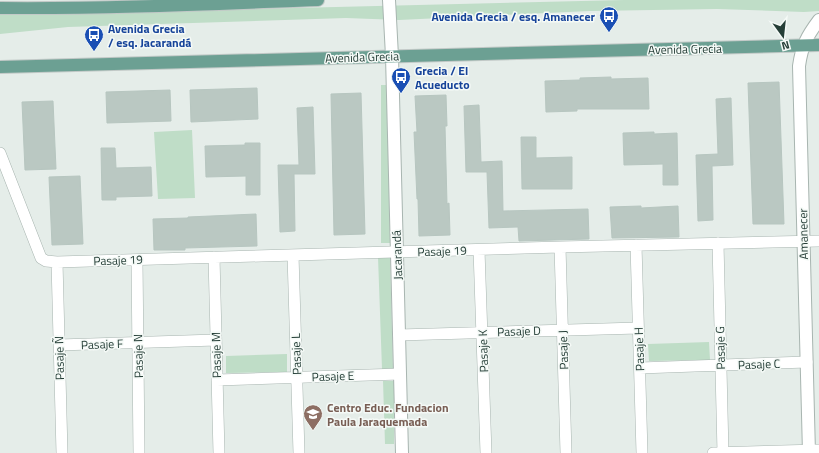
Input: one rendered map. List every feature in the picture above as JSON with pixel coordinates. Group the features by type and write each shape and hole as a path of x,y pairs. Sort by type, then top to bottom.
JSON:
{"main road":[{"path":"0,8 48,8 119,3 318,0"},
{"name":"Avenida Grecia","path":"0,67 819,45"}],"street":[{"name":"Jacarandá","path":"389,0 392,56 402,453"},
{"name":"Amanecer","path":"812,451 807,362 799,66 806,39 819,20"},
{"name":"Pasaje 19","path":"0,153 41,258 46,261 138,260 560,247 819,241"},
{"name":"Pasaje G","path":"718,243 723,453"},
{"name":"Pasaje H","path":"636,245 642,453"},
{"name":"Pasaje J","path":"560,247 566,453"},
{"name":"Pasaje K","path":"479,250 486,453"},
{"name":"Pasaje L","path":"293,255 299,453"},
{"name":"Pasaje M","path":"214,257 219,453"},
{"name":"Pasaje N","path":"138,260 140,453"},
{"name":"Pasaje Ñ","path":"57,262 62,453"},
{"name":"Pasaje D","path":"399,335 638,328"},
{"name":"Pasaje F","path":"59,345 216,340"},
{"name":"Pasaje C","path":"640,368 807,362"},
{"name":"Pasaje E","path":"217,380 400,374"},
{"path":"713,453 812,451"}],"green space":[{"path":"624,0 819,0 819,11 804,12 717,9 590,11 399,20 346,18 68,27 0,34 0,15"},
{"path":"381,85 388,85 390,243 381,243"},
{"path":"192,130 195,198 158,199 154,132"},
{"path":"378,257 390,257 393,369 382,369"},
{"path":"709,342 710,360 649,361 648,344"},
{"path":"287,354 287,372 226,373 226,356"},
{"path":"383,381 394,381 394,444 385,444"}],"building":[{"path":"611,77 611,79 648,78 649,109 577,109 577,111 546,112 545,81"},
{"path":"779,82 784,224 753,224 748,83"},
{"path":"257,88 258,119 191,122 190,90"},
{"path":"170,90 171,121 107,123 106,92"},
{"path":"361,93 365,234 334,235 331,94"},
{"path":"446,95 447,126 445,126 447,204 449,203 450,235 419,236 414,132 417,132 415,96"},
{"path":"731,98 733,165 712,166 713,220 698,221 696,155 718,154 716,99"},
{"path":"53,101 56,169 25,170 22,102"},
{"path":"479,105 481,162 502,161 503,211 588,209 589,239 519,241 518,227 489,228 487,172 466,172 464,106"},
{"path":"313,107 315,174 294,174 295,231 280,232 278,165 299,165 297,108"},
{"path":"654,132 654,134 677,133 678,185 663,185 663,164 624,165 623,133"},
{"path":"521,137 536,137 536,158 572,157 572,189 522,189"},
{"path":"245,143 260,143 260,195 246,195 246,176 206,177 205,146 245,145"},
{"path":"101,148 115,148 116,168 151,167 152,196 116,197 116,200 102,200"},
{"path":"80,176 83,244 52,245 49,177"},
{"path":"641,206 641,208 678,206 679,237 612,238 610,207"},
{"path":"256,214 257,246 185,248 185,250 154,250 153,219"}],"place":[{"name":"Avenida Grecia / esq. Amanecer","path":"609,33"},
{"name":"Avenida Grecia / esq. Jacarandá","path":"94,52"},
{"name":"Grecia / El Acueducto","path":"401,94"},
{"name":"Centro Educ. Fundacion Paula Jaraquemada","path":"313,431"}]}
